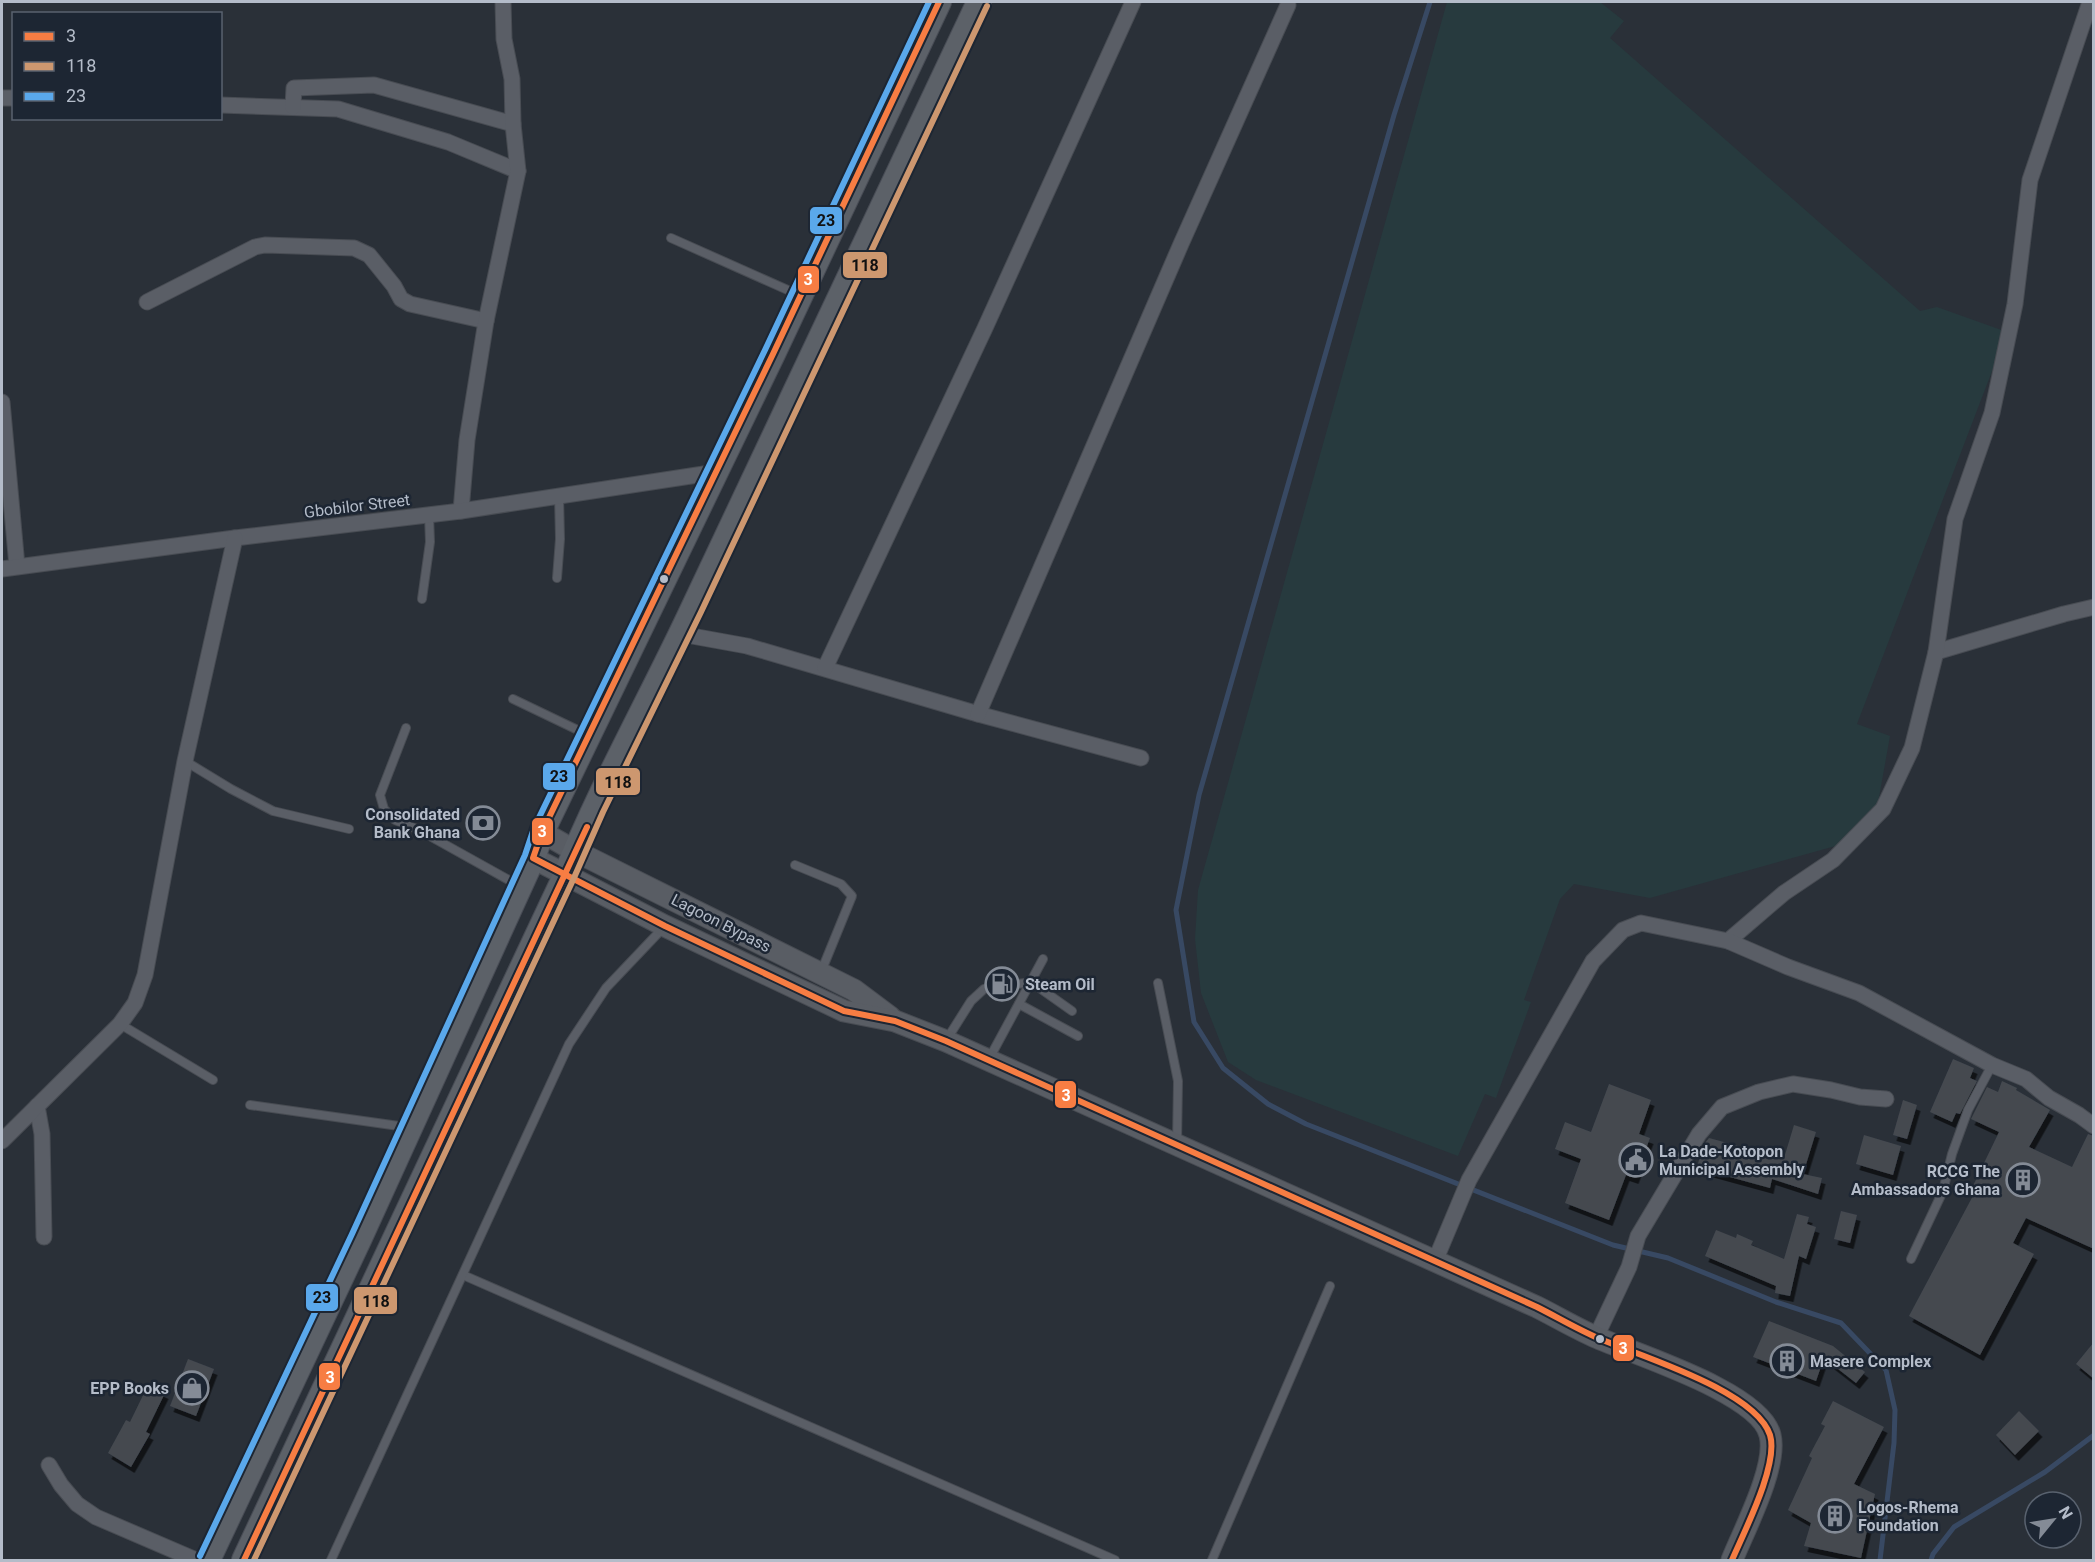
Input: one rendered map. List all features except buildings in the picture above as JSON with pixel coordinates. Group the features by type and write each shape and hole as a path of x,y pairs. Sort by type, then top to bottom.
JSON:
{"main road":[{"path":"208,1560 410,1127 533,858 542,832 717,472 939,2"},
{"path":"244,1560 575,851 681,634 979,2"}],"street":[{"path":"461,512 467,440 486,321 518,171 513,124 512,79 504,39 502,2"},
{"path":"825,668 985,328 1133,2"},
{"path":"1728,941 1784,893 1833,860 1883,808 1912,748 1936,652 1955,519 1992,413 2015,304 2030,180 2090,2"},
{"path":"978,714 1181,244 1288,5"},
{"path":"292,107 294,88 374,85 513,124"},
{"path":"222,105 338,109 448,142 518,171"},
{"path":"147,302 265,245 354,248 369,255 401,298 410,304 486,321"},
{"path":"2,402 9,567"},
{"name":"Gbobilor Street","path":"9,567 461,512 717,472"},
{"path":"2,1141 120,1024 135,1003 145,975 185,761 235,538"},
{"path":"1936,652 2094,607"},
{"path":"681,634 747,646 978,714 1141,758"},
{"name":"Lagoon Bypass","path":"542,832 575,851 854,990 896,1020 1537,1307 1596,1337 1737,1398 1760,1417 1770,1434 1772,1452 1769,1469 1732,1560"},
{"name":"Lagoon Bypass","path":"533,858 665,926 844,1011 896,1020"},
{"path":"1435,1261 1469,1180 1593,961 1623,930 1641,923 1728,941 1788,967 1859,993 1992,1065 2026,1079 2049,1098 2094,1126"},
{"path":"1596,1337 1629,1267 1638,1236 1699,1134 1722,1107 1759,1092 1792,1084 1886,1100"},
{"path":"37,1106 42,1134 44,1237"},
{"path":"49,1465 61,1485 77,1504 96,1517 196,1560"}],"lane":[{"path":"671,238 800,296"},
{"path":"557,578 560,539 559,496"},
{"path":"422,599 430,542 429,515"},
{"path":"513,699 590,736"},
{"path":"406,728 380,795 384,809 395,820 419,830 520,886"},
{"path":"185,761 273,811 350,829"},
{"path":"795,865 842,884 852,896 820,973"},
{"path":"331,1560 570,1044 606,987 665,926"},
{"path":"988,1060 1043,959"},
{"path":"946,1041 970,1000 984,989 1031,982 1072,1011"},
{"path":"1158,983 1178,1081 1177,1145"},
{"path":"1019,1004 1078,1036"},
{"path":"120,1024 213,1080"},
{"path":"1911,1259 1943,1191 1952,1154 1968,1110 1992,1065"},
{"path":"250,1105 410,1127"},
{"path":"463,1275 1115,1560"},
{"path":"1212,1560 1330,1286"}],"green space":[{"path":"1447,2 1600,2 1624,21 1610,38 1920,311 1937,307 2007,332 1857,724 1890,736 1878,803 1839,845 1650,898 1574,884 1560,899 1524,1000 1531,1002 1496,1098 1485,1094 1458,1156 1256,1080 1228,1062 1201,993 1195,939 1198,890"}],"waterway":[{"path":"1430,2 1394,115 1199,795 1176,910 1194,1022 1223,1068 1268,1104 1306,1124 1613,1245 1668,1258 1776,1302 1841,1323 1886,1370 1895,1410 1894,1443 1880,1560"},
{"path":"1931,1560 1954,1527 2045,1472 2094,1435"}],"transit line":[{"name":"23","path":"200,1556 352,1234 525,855 534,828 765,350 929,2"},
{"name":"3","path":"939,2 773,354 542,832 533,858 665,926 844,1011 895,1021 946,1041 1537,1307 1590,1334 1694,1376 1720,1389 1743,1403 1760,1419 1770,1435 1771,1448 1770,1463 1759,1498 1732,1560"},
{"name":"118","path":"254,1560 603,812 701,612 987,6"},
{"name":"3","path":"244,1560 587,827"}],"place":[{"name":"Consolidated Bank Ghana","path":"483,823"},
{"name":"Steam Oil","path":"1002,984"},
{"name":"La Dade-Kotopon Municipal Assembly","path":"1636,1160"},
{"name":"RCCG The Ambassadors Ghana","path":"2023,1180"},
{"name":"Masere Complex","path":"1787,1361"},
{"name":"EPP Books","path":"192,1388"},
{"name":"Logos-Rhema Foundation","path":"1835,1516"}]}
